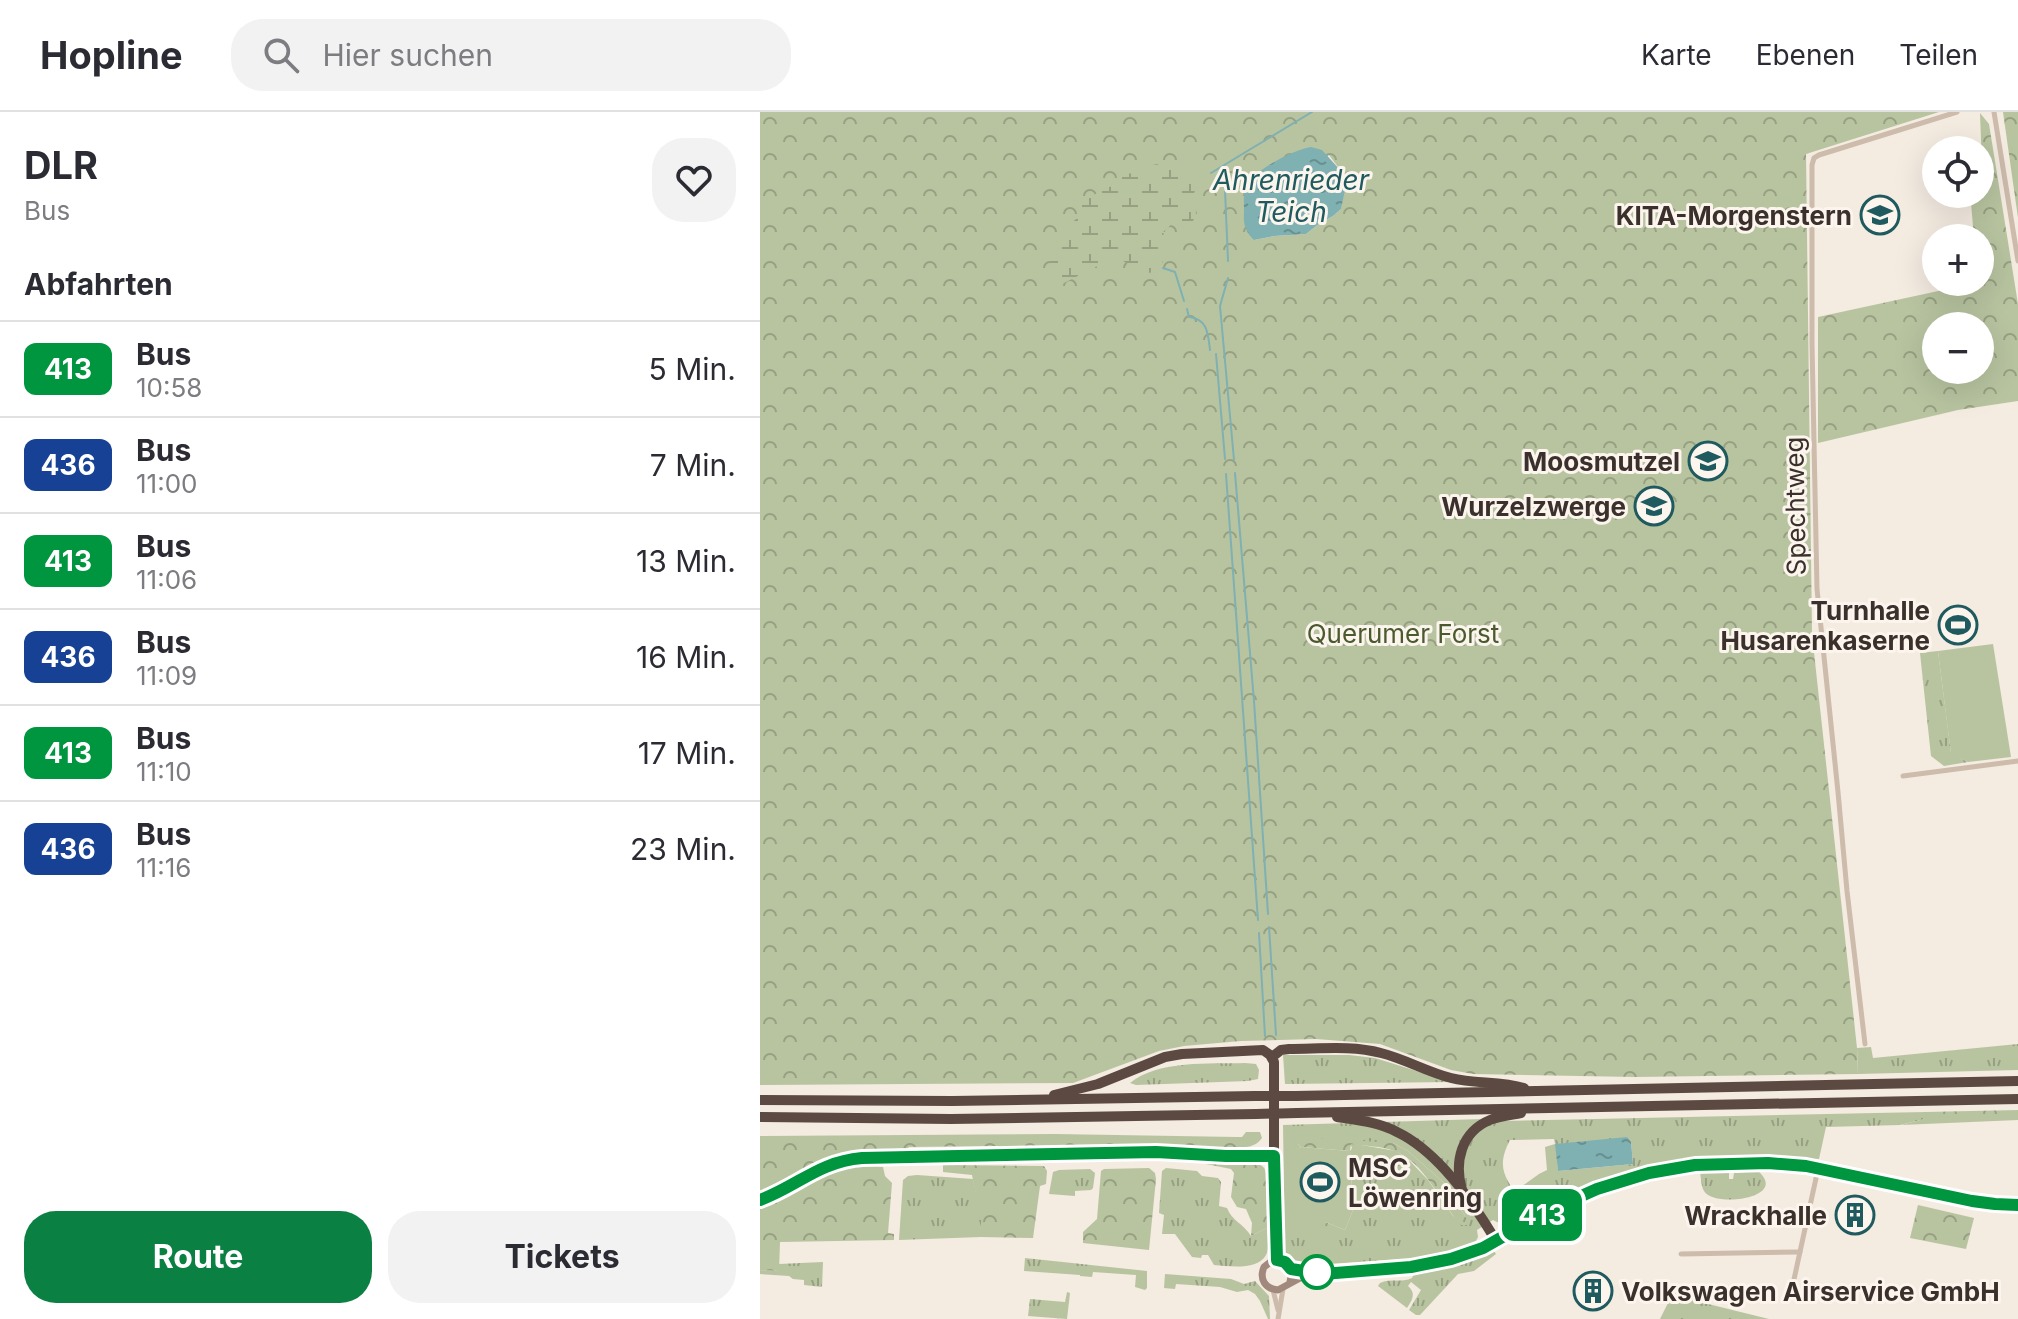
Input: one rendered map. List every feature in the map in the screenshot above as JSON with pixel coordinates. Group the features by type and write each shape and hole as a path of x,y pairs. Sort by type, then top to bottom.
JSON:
{"highway":[{"path":"1272,1057 1285,1049 1371,1050 1450,1078 1510,1083 1534,1090"},
{"path":"1028,1100 1098,1084 1174,1055 1260,1050 1268,1053 1274,1062 1274,1156"},
{"path":"760,1100 1296,1096 2018,1081"},
{"path":"760,1117 951,1119 2018,1099"},
{"path":"1463,1192 1459,1179 1459,1159 1466,1140 1474,1130 1497,1117 1555,1107"},
{"path":"1300,1113 1364,1121 1398,1132 1417,1143 1463,1192 1496,1241"}],"main road":[{"path":"760,1200 820,1168 848,1159 1156,1152 1274,1156 1277,1260"},
{"path":"1290,1282 1291,1269 1285,1262 1268,1262 1262,1273 1264,1283 1273,1290 1283,1289 1302,1277 1428,1264 1468,1254 1567,1202 1609,1184 1695,1165 1788,1164 1972,1201 2018,1205"},
{"path":"1291,1269 1323,1274"}],"street":[{"name":"Spechtweg","path":"1865,1044 1817,589 1812,165 1819,155 1957,112"},
{"path":"1994,112 2018,261"},
{"path":"1903,776 2018,761"},
{"path":"1793,1284 1818,1168"},
{"path":"1681,1254 1800,1252"},
{"path":"1278,1319 1283,1289"},
{"path":"1273,1290 1278,1311"}],"green space":[{"name":"Querumer Forst","path":"760,112 1939,112 1806,154 1812,634 1858,1074 1635,1077 1473,1074 1451,1070 1380,1044 1316,1039 1184,1046 1159,1051 1073,1083 760,1085","holes":["1329,155 1341,171 1341,209 1333,216 1306,234 1254,240"]},
{"path":"2003,112 2018,112 2018,218"},
{"path":"1980,113 1989,124 1991,136 1981,136"},
{"path":"1994,155 2018,304 2018,401 1958,410 1818,443 1818,317 1922,295 1994,296 1994,224 1973,224 1971,208 1994,208"},
{"path":"1167,162 1172,167 1195,166 1199,176 1192,201 1196,216 1188,225 1171,225 1163,232 1167,247 1162,258 1163,268 1145,272 1115,257 1064,283 1042,277 1055,254 1052,240 1076,219 1082,203 1118,183 1120,175"},
{"path":"1993,644 2011,757 1968,762 1951,754 1938,651"},
{"path":"1938,651 1951,753 1968,762 1944,766 1931,756 1920,653"},
{"path":"2018,1044 2018,1070 1858,1074 1857,1048 1871,1047 1873,1058"},
{"path":"1283,1055 1375,1058 1452,1082 1285,1084"},
{"path":"1256,1064 1258,1079 1130,1083 1155,1070 1169,1067"},
{"path":"2018,1110 2018,1120 1901,1125 1924,1119 1925,1112"},
{"path":"1925,1112 1925,1119 1900,1125 1826,1127 1819,1159 1712,1158 1677,1161 1612,1176 1571,1193 1512,1225 1505,1226 1493,1220 1477,1230 1476,1241 1465,1248 1436,1257 1296,1266 1288,1262 1285,1254 1283,1125","holes":["1554,1139 1555,1144 1545,1147 1547,1170 1518,1189 1522,1203 1504,1173 1503,1159 1510,1140","1631,1142 1633,1164 1558,1171 1556,1144","1350,1143 1353,1210 1345,1230 1325,1222 1288,1154 1301,1147 1298,1144","1352,1143 1393,1143 1408,1151 1444,1183 1467,1219 1467,1224 1453,1216 1428,1180 1408,1159 1396,1151"]},
{"path":"1246,1132 1260,1132 1262,1138 1253,1145 1234,1148 908,1147 912,1151 907,1154 826,1158 760,1193 760,1136 1055,1134 1242,1137"},
{"path":"1304,1137 1393,1143 1408,1151 1444,1183 1467,1219 1467,1225 1461,1225 1423,1173 1405,1156 1384,1148 1351,1144 1350,1151 1301,1147 1298,1144"},
{"name":"MSC Löwenring","path":"1301,1147 1350,1151 1353,1210 1345,1230 1325,1222 1320,1230 1289,1230 1288,1153"},
{"path":"1206,1161 1245,1162 1264,1167 1267,1228 1251,1236 1252,1223 1246,1209 1237,1207 1231,1197 1234,1173 1231,1169 1206,1164"},
{"path":"868,1165 883,1167 885,1176 892,1183 888,1233 894,1234 894,1240 780,1242 779,1271 760,1270 760,1208 818,1176 838,1169"},
{"path":"943,1165 1044,1166 1047,1171 1046,1184 1040,1186 1033,1238 981,1237 981,1220 972,1175 943,1172"},
{"path":"1149,1168 1156,1179 1149,1250 1083,1243 1083,1232 1097,1219 1101,1171"},
{"path":"1166,1168 1197,1171 1202,1176 1218,1178 1221,1182 1219,1206 1227,1208 1251,1236 1267,1228 1268,1249 1262,1260 1242,1266 1214,1265 1208,1255 1192,1257 1175,1234 1162,1234 1164,1215 1159,1213 1162,1171"},
{"path":"1090,1169 1095,1173 1091,1190 1075,1191 1075,1196 1049,1194 1053,1172"},
{"path":"1758,1171 1765,1181 1764,1188 1757,1194 1733,1200 1710,1196 1704,1191 1700,1172 1729,1173 1729,1179 1733,1179 1734,1173"},
{"path":"917,1175 973,1179 982,1220 981,1237 899,1240 903,1180"},
{"path":"1918,1205 1974,1218 1966,1249 1910,1238"},
{"path":"1494,1251 1496,1254 1474,1271 1458,1274 1420,1315 1409,1310 1421,1290 1411,1282 1408,1286 1413,1296 1407,1308 1378,1286 1459,1264"},
{"path":"1025,1258 1147,1271 1147,1288 1135,1287 1136,1275 1093,1272 1092,1277 1024,1271"},
{"path":"823,1262 822,1287 804,1285 804,1280 789,1276 760,1274 760,1270 778,1271 779,1264"},
{"path":"1165,1274 1231,1279 1244,1284 1255,1281 1269,1296 1270,1319 1255,1294 1248,1290 1237,1292 1220,1287 1176,1284 1175,1289 1164,1288"},
{"path":"1067,1292 1070,1293 1067,1319 1028,1316 1030,1299 1065,1302"},
{"path":"1678,1292 1704,1303 1769,1319 1660,1319 1672,1295"}],"water":[{"name":"Ahrenrieder Teich","path":"1311,147 1322,150 1341,171 1346,185 1341,209 1306,234 1254,240 1244,224 1246,186 1256,174 1275,162"},
{"path":"1627,1137 1631,1142 1633,1164 1558,1171 1555,1144"}],"waterway":[{"path":"1211,173 1312,112"},
{"path":"1224,166 1228,261"},
{"path":"1163,268 1175,272 1184,301"},
{"path":"1228,278 1220,306 1234,460"},
{"path":"1187,309 1189,317 1200,321 1206,328 1210,350"},
{"path":"1216,354 1225,459"},
{"path":"1235,473 1268,914"},
{"path":"1226,474 1258,920"},
{"path":"1269,927 1276,1035"},
{"path":"1259,933 1265,1036"}],"bus line":[{"name":"413","path":"760,1200 820,1168 848,1159 1156,1152 1274,1156 1277,1260 1285,1262 1291,1269 1323,1274 1411,1267 1451,1259 1483,1248 1550,1210 1597,1189 1649,1173 1695,1165 1768,1163 1806,1166 1972,1201 2018,1205"}],"place":[{"name":"KITA-Morgenstern","path":"1880,215"},
{"name":"Moosmutzel","path":"1708,461"},
{"name":"Wurzelzwerge","path":"1654,506"},
{"name":"Turnhalle Husarenkaserne","path":"1958,625"},
{"name":"MSC Löwenring","path":"1320,1182"},
{"name":"Wrackhalle","path":"1855,1215"},
{"name":"Volkswagen Airservice GmbH","path":"1593,1291"}]}
